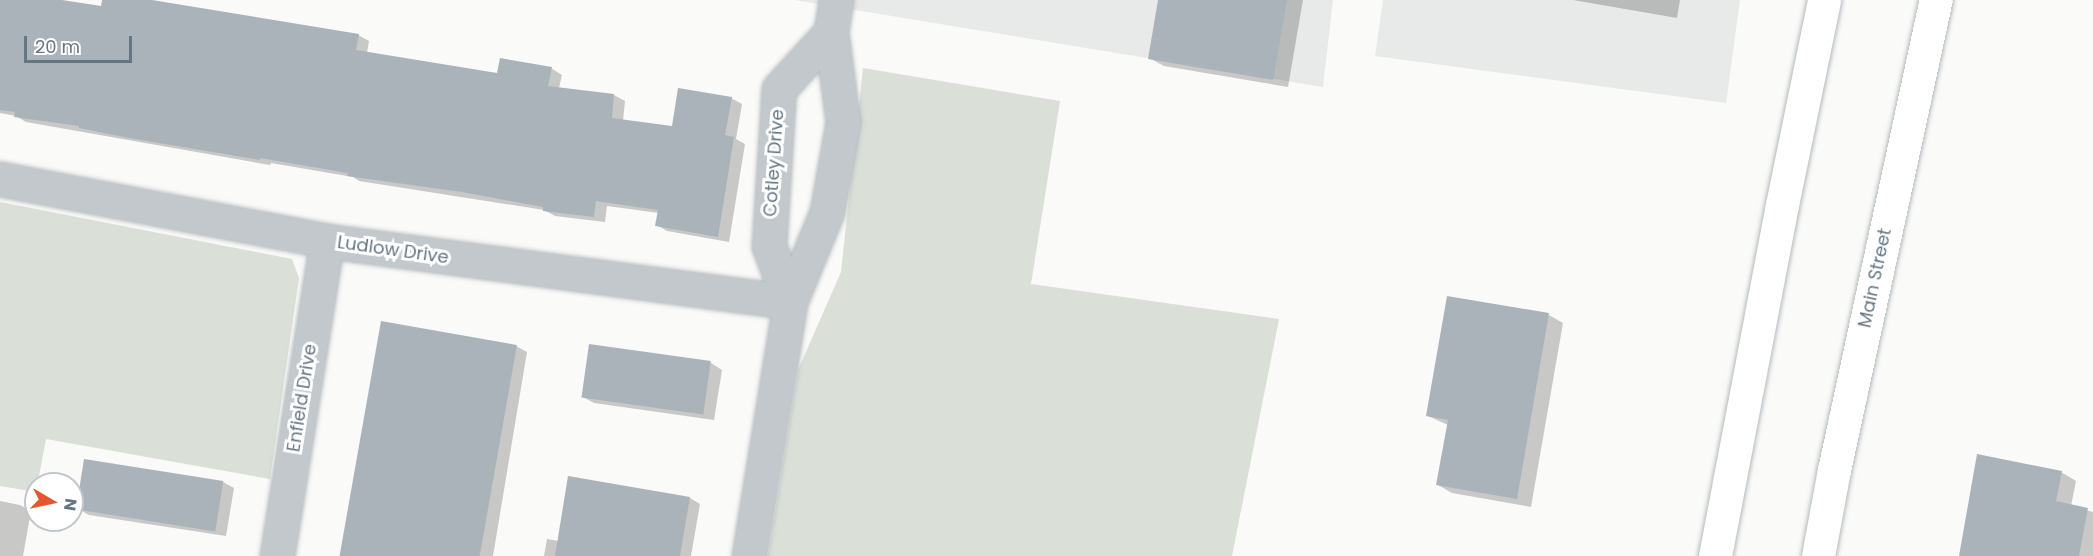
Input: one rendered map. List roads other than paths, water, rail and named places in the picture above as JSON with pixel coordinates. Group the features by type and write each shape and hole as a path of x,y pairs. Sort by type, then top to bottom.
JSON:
{"main road":[{"path":"1715,556 1824,0"},
{"name":"Main Street","path":"1818,556 1833,470 1936,0"}],"street":[{"name":"Cotley Drive","path":"790,302 769,246 780,89 834,16"},
{"name":"Cotley Drive","path":"749,556 790,302 827,212 843,122 834,16"},
{"name":"Ludlow Drive","path":"0,178 327,241 790,302"},
{"name":"Enfield Drive","path":"277,556 327,241"}]}
